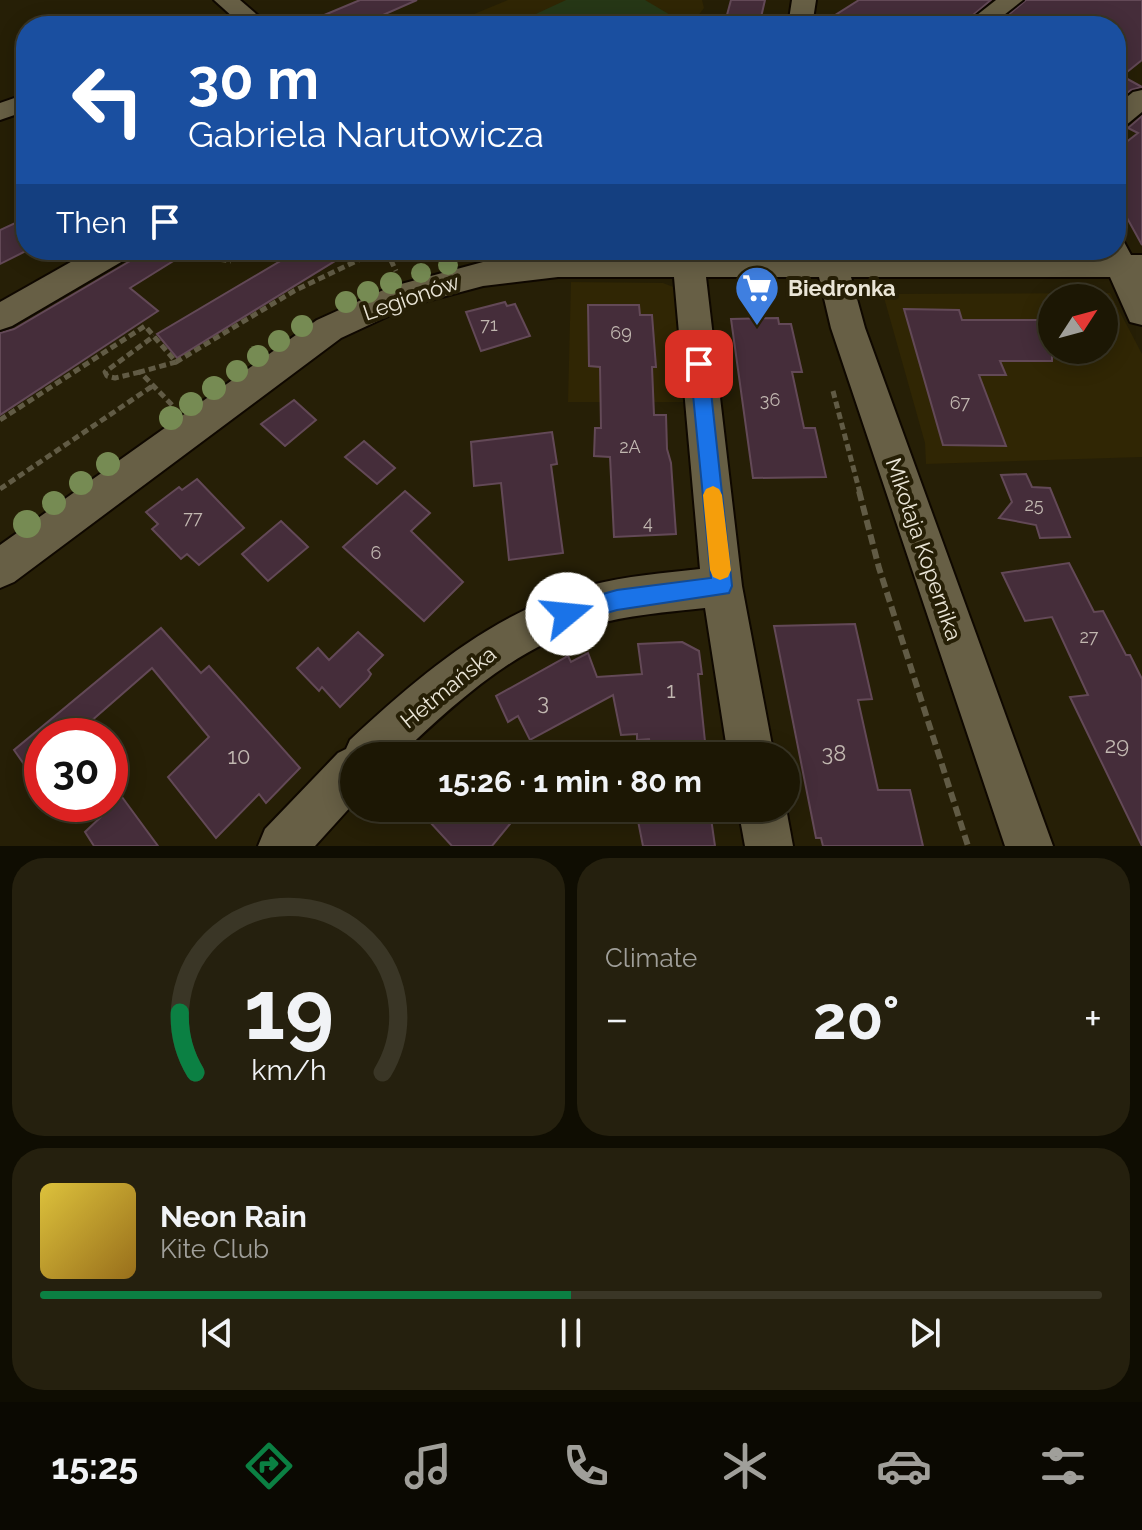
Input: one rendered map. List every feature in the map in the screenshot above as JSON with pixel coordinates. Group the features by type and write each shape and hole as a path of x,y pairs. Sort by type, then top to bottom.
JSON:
{"street":[{"path":"226,0 239,16"},
{"path":"989,16 1011,0"},
{"path":"1126,112 1142,98"},
{"path":"0,317 100,260"},
{"name":"Legionów","path":"0,569 329,329 401,296 483,274 519,260"},
{"name":"Legionów","path":"550,260 689,265 790,260"},
{"name":"Mikołaja Kopernika","path":"831,260 853,342 1029,846"},
{"path":"1125,260 1142,313"},
{"path":"689,265 722,586 749,742"},
{"name":"Hetmańska","path":"381,742 465,668 507,640 587,607 722,586"},
{"path":"282,846 340,784"},
{"path":"765,822 769,846"}],"path":[{"path":"225,260 231,261"},
{"path":"154,336 105,372 107,376 115,378 176,362 294,291 358,260"},
{"path":"391,260 394,266"},
{"path":"0,420 145,326 176,362"},
{"path":"140,372 163,396"},
{"path":"830,378 879,568 968,846"},
{"path":"0,489 154,385"}],"shaded area":[{"path":"508,0 702,0 704,8 698,16 469,16"},
{"path":"571,282 663,283 676,288 687,402 568,402"},
{"path":"1038,293 1038,364 1118,364 1118,308 1142,354 1142,457 926,464 925,443 883,294"}],"green space":[{"path":"566,0 645,0 672,16 532,16"}],"building":[{"path":"360,0 417,0 381,16 322,16"},
{"path":"731,0 765,0 761,16 727,16"},
{"path":"859,0 991,0 972,16 837,14"},
{"path":"1026,0 1142,0 1142,60 1126,73 1126,16 1007,16"},
{"path":"1126,78 1142,87 1126,94"},
{"path":"1142,116 1142,245 1126,216 1126,142 1138,133 1128,128"},
{"path":"16,223 16,256 0,264 0,230"},
{"path":"175,260 130,288 158,311 0,415 0,333 14,329 130,261"},
{"path":"282,260 337,260 177,358 157,334"},
{"path":"505,302 507,306 515,304 530,336 481,351 466,312"},
{"path":"588,305 639,305 640,315 652,315 656,367 652,367 654,415 666,415 676,534 614,537 610,457 594,456 595,428 601,428 600,367 589,366"},
{"path":"904,309 959,310 962,320 1038,320 1038,361 1000,361 1006,375 979,375 1006,446 943,445"},
{"path":"778,318 779,324 791,324 802,372 792,372 804,428 815,428 826,477 753,478 731,319"},
{"path":"294,400 316,420 285,446 261,424"},
{"path":"552,432 557,464 551,465 563,553 509,560 501,483 474,486 471,442"},
{"path":"364,441 395,468 377,484 345,457"},
{"path":"1026,474 1032,487 1050,488 1070,537 1040,538 1036,525 999,518 1012,502 1001,475"},
{"path":"197,479 244,528 199,565 187,554 181,559 152,529 158,524 146,512 179,487 182,490"},
{"path":"405,491 430,513 411,531 463,582 424,621 343,547"},
{"path":"281,521 308,547 268,581 242,554"},
{"path":"1069,563 1094,612 1103,611 1142,679 1142,846 1070,697 1088,695 1052,617 1025,621 1002,573"},
{"path":"855,624 872,699 858,700 878,790 910,790 923,846 823,846 821,838 816,838 800,757 800,742 797,742 774,626"},
{"path":"161,628 201,673 209,666 300,768 266,803 259,794 216,838 168,777 209,737 152,668 95,718 53,718"},
{"path":"358,632 383,655 368,670 371,674 368,679 340,707 322,687 319,691 297,668 318,648 329,660"},
{"path":"682,642 699,651 702,674 698,674 705,742 650,742 649,739 637,740 637,734 621,735 613,695 530,740 518,716 508,722 496,696 568,656 571,662 588,653 597,677 642,674 638,644"},
{"path":"24,742 24,764 14,750"},
{"path":"128,805 158,846 94,846 85,832 96,822 128,822"},
{"path":"430,822 512,822 492,846 452,846"},
{"path":"638,822 712,822 715,846 643,846"}],"slow traffic":[{"path":"713,495 720,570"}],"place":[{"name":"Biedronka","path":"757,327"}],"route":[{"path":"567,614 617,600 722,586 699,364"}]}
